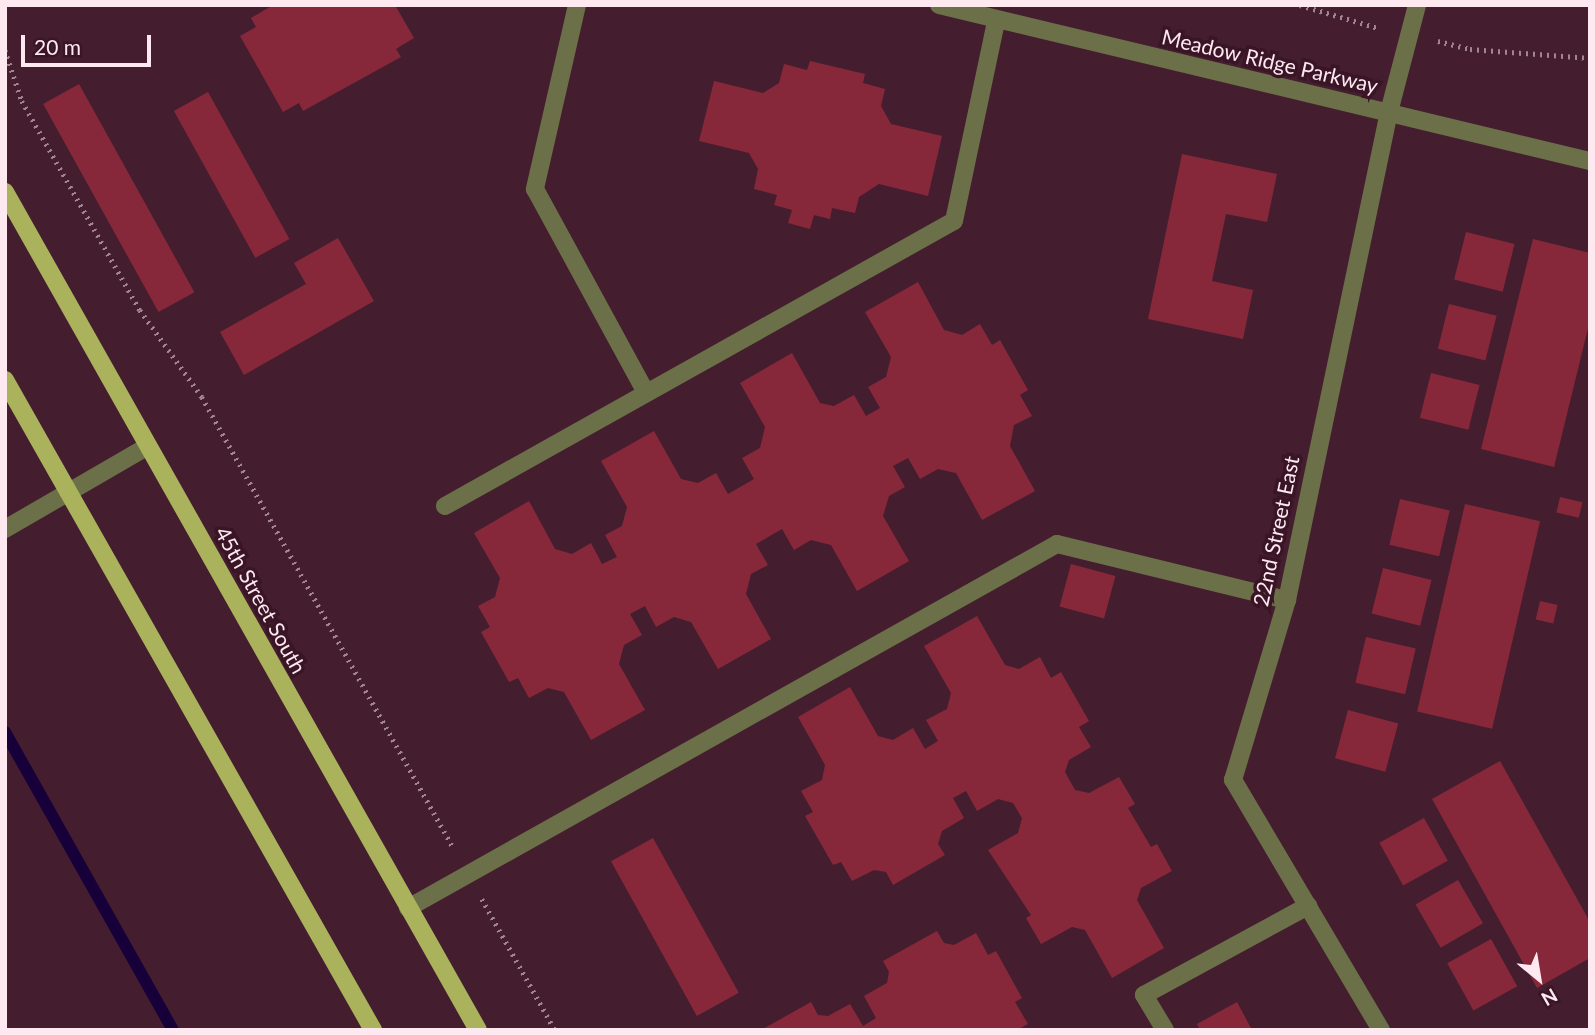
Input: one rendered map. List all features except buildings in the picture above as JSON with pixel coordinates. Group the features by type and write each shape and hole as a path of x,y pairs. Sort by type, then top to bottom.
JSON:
{"main road":[{"name":"45th Street South","path":"5,192 478,1030"},
{"path":"5,380 373,1030"}],"street":[{"path":"577,5 535,189 646,393"},
{"name":"Meadow Ridge Parkway","path":"939,5 1590,162"},
{"name":"22nd Street East","path":"1381,1030 1233,780 1287,600 1389,112 1417,5"},
{"path":"445,506 954,221 996,20"},
{"path":"5,529 148,446"},
{"path":"408,908 1057,544 1287,600"},
{"path":"1165,1030 1144,995 1308,906"}],"path":[{"path":"5,50 22,101 127,287 202,397 555,1030"}],"waterway":[{"path":"5,732 173,1030"}]}
